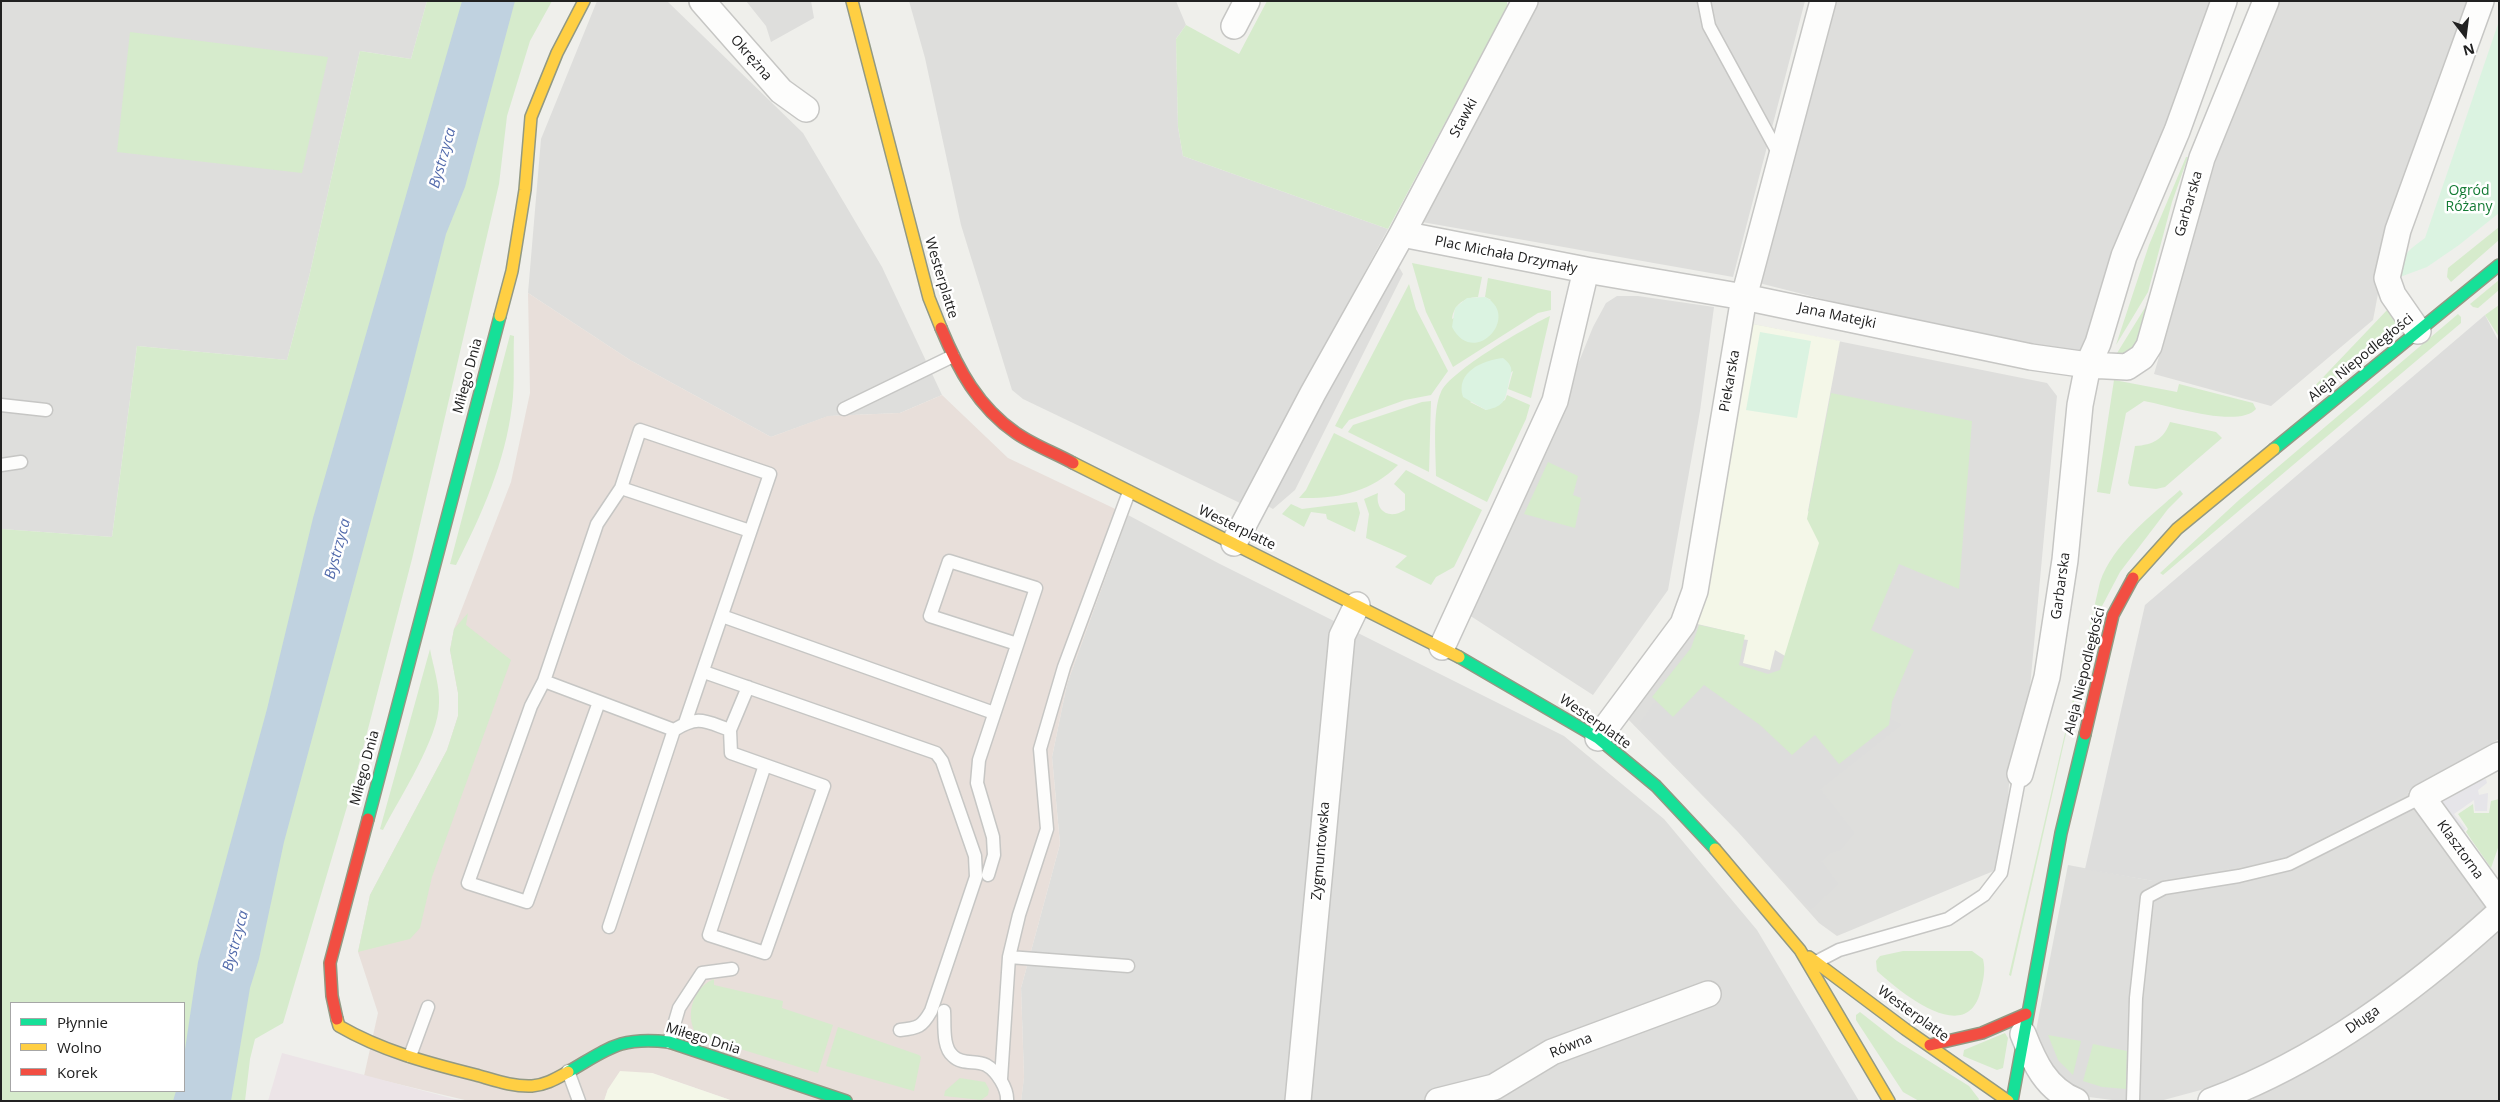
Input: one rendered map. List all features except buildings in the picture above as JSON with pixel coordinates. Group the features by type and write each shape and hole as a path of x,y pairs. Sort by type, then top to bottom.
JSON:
{"street":[{"name":"Miłego Dnia","path":"584,1 557,53 532,117 525,190 512,271 330,963 332,996 339,1026 360,1040 512,1086 533,1086 550,1082 617,1044 643,1039 669,1042 846,1101"},
{"name":"Okrężna","path":"702,1 781,91 806,109"},
{"name":"Westerplatte","path":"852,1 929,298 953,356 978,399 995,418 1017,434 1128,492 1442,648 1527,695 1598,738 1656,786 1706,838 1800,950 1889,1100"},
{"path":"1234,26 1248,1"},
{"name":"Stawki","path":"1402,234 1525,1"},
{"name":"Piekarska","path":"1598,738 1683,624 1695,591 1744,297 1823,1"},
{"name":"Garbarska","path":"2020,774 2047,677 2065,560 2079,414 2088,365 2098,343 2124,256 2177,131 2224,1"},
{"name":"Garbarska","path":"2088,365 2127,367 2142,357 2148,346 2202,158 2266,1"},
{"path":"2418,331 2392,295 2387,278 2398,230 2481,1"},
{"path":"1234,543 1314,392 1402,234"},
{"name":"Plac Michała Drzymały","path":"1402,234 1586,270 1555,401 1442,648"},
{"name":"Aleja Niepodległości","path":"2010,1101 2061,834 2113,614 2125,587 2141,565 2176,528 2499,265"},
{"name":"Jana Matejki","path":"1586,270 1744,297 2031,357 2088,365"},
{"name":"Zygmuntowska","path":"1298,1101 1342,636 1357,605"},
{"path":"2422,797 2499,755"},
{"name":"Klasztorna","path":"2422,797 2499,904"},
{"name":"Długa","path":"2211,1101 2245,1088 2333,1042 2427,975 2499,913"},
{"name":"Westerplatte","path":"1800,950 2010,1101"},
{"name":"Równa","path":"1438,1101 1494,1087 1552,1052 1708,994"},
{"path":"1930,1045 2025,1024 2040,1074 2076,1101"}],"lane":[{"path":"1704,1 1709,26 1781,159"},
{"path":"844,409 953,356"},
{"path":"1,405 46,410"},
{"path":"599,702 527,902 468,883 531,706 544,681 597,524 620,488 640,430 770,474 704,672 679,726 609,927"},
{"path":"1,465 21,462"},
{"path":"620,488 750,532"},
{"path":"1007,1101 1001,1079 1009,956 1019,915 1047,828 1040,749 1064,668 1128,492"},
{"path":"988,875 994,855 993,837 977,783 979,760 1036,588 949,561 930,616 1017,644"},
{"path":"722,616 994,713"},
{"path":"704,672 936,753 942,761 975,856 976,877 928,1016 924,1022 915,1028 900,1030"},
{"path":"544,681 599,702 679,726 700,719 730,730"},
{"path":"748,687 730,730 731,753 765,765 824,786 765,952 709,935 765,765"},
{"path":"1816,962 1839,950 1948,919 1984,895 2002,873 2020,774"},
{"path":"2133,1101 2136,998 2147,897 2164,888 2238,876 2289,864 2422,797"},
{"path":"1009,956 1128,966"},
{"path":"669,1042 678,1008 702,973 732,969"},
{"path":"410,1056 428,1007"},
{"path":"944,1011 946,1045 952,1056 964,1062 986,1065 1001,1079"},
{"path":"568,1071 579,1101"}],"shaded area":[{"path":"1,1 427,1 411,59 360,51 309,277 287,360 137,346 112,537 1,529"},
{"path":"597,1 667,1 803,133 882,267 942,395 900,413 829,416 771,437 630,360 528,293 541,139"},
{"path":"746,1 811,1 814,18 771,42 766,26"},
{"path":"909,1 1176,1 1186,25 1176,39 1178,127 1183,156 1388,229 1240,503 1023,399 1012,390 961,225 925,58"},
{"path":"1513,1 1805,1 1733,277 1422,222"},
{"path":"1831,1 2218,1 2083,354 1862,309 1755,282"},
{"path":"2275,1 2471,1 2385,257 2373,320 2271,406 2154,374 2234,97"},
{"path":"1395,260 1403,274 1295,490 1273,509 1262,503"},
{"path":"528,293 630,360 771,437 828,416 900,413 942,395 1008,458 1128,515 1067,684 1052,757 1060,844 1021,988 1024,1077 1021,1101 733,1101 652,1073 608,1089 604,1101 469,1101 364,1076 378,1013 358,952 370,895 447,750 458,716 458,693 450,650 454,629 511,482 530,393"},
{"path":"1617,296 1638,296 1714,307 1700,411 1668,590 1593,695 1469,615 1542,453 1593,327 1606,303"},
{"path":"2485,315 2499,342 2499,739 2402,796 2280,860 2153,881 2085,869 2145,605"},
{"path":"1748,323 2047,383 2057,396 2029,698 2010,771 2005,838 1996,870 1837,936 1819,923 1738,832 1624,715 1688,629"},
{"path":"1748,323 1840,341 1808,511 1895,574 1768,674 1739,665 1744,635 1689,622"},
{"path":"1128,515 1218,563 1564,736 1664,819 1757,930 1859,1101 1021,1101 1024,1077 1021,988 1060,844 1052,757 1067,684"},
{"path":"1702,634 1748,640 1743,663 1770,670 1775,650 1901,725 1820,789 1854,833 1840,850 1829,854 1821,861 1838,884 1811,909 1639,725"},
{"path":"2486,779 2487,783 2478,790 2479,795 2488,793 2487,811 2475,811 2474,800 2454,814 2466,829 2461,833 2439,801 2474,780 2475,782"},
{"path":"2408,792 2492,911 2358,1014 2238,1080 2160,1101 2120,1101 2081,1096 2054,1078 2034,1041 2068,865 2153,881"},
{"path":"2499,928 2499,1101 2253,1101 2251,1095"},
{"path":"282,1053 454,1099 469,1101 268,1101"},
{"path":"620,1071 652,1073 733,1101 604,1101 608,1089"}],"green space":[{"path":"427,1 552,1 530,41 507,116 499,184 412,559 354,783 283,1023 255,1039 250,1059 245,1101 1,1101 1,529 112,537 137,346 287,360 309,277 360,51 411,59"},
{"path":"1267,1 1507,1 1507,7 1388,229 1183,156 1178,127 1176,39 1186,25 1239,54"},
{"name":"Ogród Różany","path":"2499,21 2499,213 2459,245 2427,267 2400,277 2402,263 2406,254 2425,238"},
{"path":"130,32 328,57 302,173 117,152"},
{"path":"2186,157 2188,157 2172,202 2148,292 2116,345 2149,245"},
{"path":"2499,227 2499,240 2451,282 2447,277 2448,268"},
{"path":"1412,263 1482,277 1478,297 1464,300 1460,303 1455,309 1452,319 1491,300 1485,297 1488,278 1551,291 1551,310 1538,313 1453,367 1426,312"},
{"path":"2499,280 2499,290 2478,308 2470,304"},
{"path":"1409,284 1416,309 1448,371 1431,395 1405,400 1349,420 1342,429 1335,426"},
{"path":"2154,293 2140,349 2114,358"},
{"path":"1485,297 1495,305 1499,316 1497,326 1491,335 1482,341 1472,343 1461,339 1452,327 1455,308 1467,298"},
{"path":"2499,305 2499,337 2485,315"},
{"path":"2389,308 2395,322 2383,341 2359,362 2311,395 2309,392"},
{"path":"2458,314 2461,317 2461,323 2163,575 2160,573 2239,500"},
{"path":"1550,316 1531,398 1508,389 1513,371 1470,402 1486,410 1505,400 1507,395 1530,405 1526,419 1487,502 1436,476 1436,410 1441,392 1447,383 1474,361 1508,339"},
{"path":"1760,332 1811,341 1797,418 1746,410"},
{"path":"510,335 514,336 513,389 509,427 504,448 491,488 475,527 456,565 450,564"},
{"path":"1503,358 1511,366 1511,372 1505,397 1501,404 1486,410 1463,397 1463,381 1472,369 1487,361"},
{"path":"2114,380 2177,392 2179,384 2253,403 2256,409 2247,415 2234,417 2219,416 2185,411 2144,401 2126,413 2110,494 2097,492"},
{"path":"1831,393 1972,421 1959,589 1899,564 1871,630 1914,650 1892,702 1889,725 1839,764 1815,735 1792,755 1760,725 1704,685 1673,717 1652,697 1691,648 1699,625 1745,635 1739,665 1768,674 1780,670 1819,543 1807,519"},
{"path":"1431,401 1429,472 1348,432 1353,425 1422,402"},
{"path":"2170,422 2216,432 2222,438 2165,487 2156,489 2130,486 2128,483 2135,446 2157,440 2165,433"},
{"path":"1334,433 1398,465 1376,482 1352,492 1327,497 1299,498 1306,490"},
{"path":"1548,462 1578,476 1573,495 1581,498 1575,528 1524,514"},
{"path":"1406,470 1482,510 1454,567 1436,577 1431,585 1395,567 1407,556 1366,538 1369,514 1364,499 1378,493 1379,505 1384,512 1394,514 1405,510 1405,494 1394,484"},
{"path":"2180,490 2183,494 2168,509 2120,572 2100,610 2070,716 2011,976 2009,975 2100,582 2106,568 2123,543"},
{"path":"1357,502 1360,513 1355,532 1327,519 1326,514 1311,512 1304,527 1282,514 1291,504 1302,509"},
{"path":"468,613 466,625 511,660 432,877 420,928 410,939 358,952 370,895 447,750 458,716 458,693 450,650 454,629"},
{"path":"430,649 439,703 433,733 408,785 383,830 380,829"},
{"path":"2499,799 2499,845 2491,868 2466,832 2468,829 2458,814 2473,804 2474,813 2489,813 2491,801"},
{"path":"1903,951 1972,951 1983,959 1984,972 1980,993 1972,1008 1961,1015 1946,1015 1915,1001 1877,971 1876,961 1880,956"},
{"path":"714,979 714,985 783,1001 782,1008 833,1025 818,1073 721,1043 695,1032 691,1017 693,1001 701,988"},
{"path":"1860,1012 1897,1041 1969,1086 1979,1099 1978,1101 1919,1101 1903,1092 1856,1020 1856,1015"},
{"path":"838,1027 919,1055 921,1057 914,1091 826,1066"},
{"path":"2005,1033 2008,1038 2003,1068 1997,1070 1963,1056 1964,1050"},
{"path":"2048,1035 2081,1041 2073,1075 2058,1060"},
{"path":"2093,1044 2127,1051 2126,1089 2102,1087 2083,1081"},
{"path":"960,1078 985,1082 989,1089 988,1095 981,1100 944,1096 945,1091"}],"water":[{"name":"Bystrzyca","path":"462,1 515,1 465,187 446,234 405,395 284,842 259,959 250,988 231,1101 173,1101 176,1092 185,1092 185,1049 198,962 267,709 313,518"}],"traffic: fast":[{"path":"2274,449 2499,265"},
{"path":"368,819 500,316"},
{"path":"1459,657 1598,738 1656,786 1715,849"},
{"path":"2012,1101 2061,833 2085,734"},
{"path":"568,1072 615,1046 638,1041 669,1042 846,1101"}],"traffic: slow":[{"path":"500,316 512,271 525,190 531,117 557,53 584,1"},
{"path":"852,1 929,298 941,328"},
{"path":"2133,578 2177,529 2274,449"},
{"path":"1073,463 1459,657"},
{"path":"1715,849 1800,950 1889,1101"},
{"path":"1809,957 1905,1029 2008,1101"},
{"path":"337,1019 339,1026 372,1043 423,1061 504,1083 525,1086 537,1085 551,1081 568,1072"}],"traffic: jam":[{"path":"941,328 962,372 980,399 991,411 1016,433 1073,463"},
{"path":"2085,734 2113,615 2133,578"},
{"path":"337,1019 332,996 330,963 368,819"},
{"path":"1930,1045 1982,1033 2026,1014"}]}
